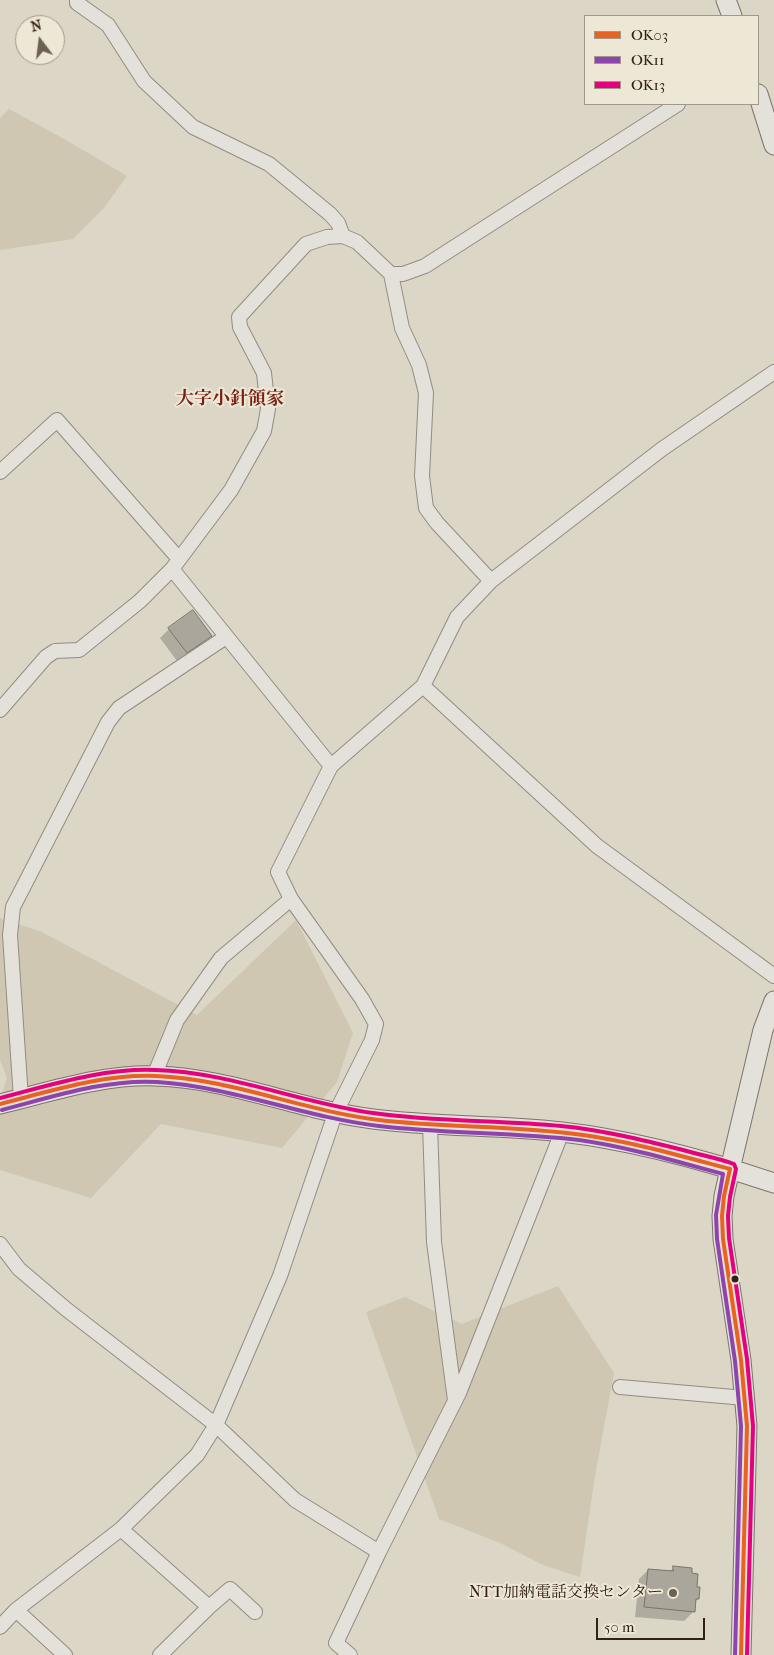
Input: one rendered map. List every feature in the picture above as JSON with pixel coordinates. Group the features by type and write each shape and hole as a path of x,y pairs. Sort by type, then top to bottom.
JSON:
{"main road":[{"path":"726,0 732,15"},
{"path":"759,97 774,145"},
{"path":"741,1655 747,1459 745,1398 723,1239 722,1216 724,1196 763,1030 774,1001"},
{"path":"0,1104 88,1083 154,1076 184,1078 228,1086 335,1114 430,1124 562,1132 628,1144 730,1169 774,1183"}],"street":[{"path":"76,0 77,3 108,26 144,81 193,127 269,164 330,214 338,223 343,236"},
{"path":"391,274 403,274 425,266 676,105"},
{"path":"0,710 46,657 55,651 79,650 140,602 176,564 231,490 264,431 268,409 264,373 240,327 239,317 306,244 327,237 343,236 357,242 391,274 402,328 419,365 426,393 422,476 426,508 437,523 491,581"},
{"path":"0,1627 16,1610 121,1529 197,1455 216,1425 280,1276 335,1114 372,1040 376,1024 362,999 292,899 278,872 331,766 422,686 457,617 491,581 662,449 774,372"},
{"path":"0,472 57,420 176,564 226,637 331,766"},
{"path":"21,1099 10,935 13,907 108,722 119,708 226,637"},
{"path":"422,686 597,846 774,976"},
{"path":"154,1076 177,1020 221,958 292,899"},
{"path":"430,1124 434,1242 455,1400"},
{"path":"350,1655 336,1643 455,1400 562,1132"},
{"path":"0,1244 19,1269 66,1309 216,1425 295,1500 379,1552"},
{"path":"620,1387 745,1398"},
{"path":"121,1529 209,1607"},
{"path":"160,1655 230,1589 255,1612"},
{"path":"16,1610 65,1655"}],"shaded area":[{"path":"9,109 127,176 104,208 73,239 0,250 0,118"},
{"path":"0,918 42,932 197,1015 296,920 353,1033 337,1082 282,1148 161,1124 91,1198 0,1170 0,1099 7,1078 0,1060"},
{"path":"558,1286 614,1373 595,1476 580,1577 543,1565 500,1543 439,1519 366,1312 405,1297 462,1324"}],"building":[{"path":"193,610 212,636 187,653 168,628"},
{"name":"NTT加納電話交換センター","path":"673,1566 692,1568 692,1573 698,1574 697,1587 700,1587 699,1599 696,1599 695,1612 644,1607 648,1569 673,1571"}],"transit line":[{"name":"OK13","path":"0,1098 77,1078 116,1072 136,1070 183,1072 238,1082 373,1113 420,1118 538,1124 592,1130 653,1143 734,1164 736,1169 728,1216 729,1238 747,1359 753,1426 747,1655"},
{"name":"OK03","path":"0,1104 77,1084 116,1078 136,1076 184,1078 240,1089 351,1116 404,1123 532,1130 602,1138 730,1169"},
{"name":"OK11","path":"2,1110 98,1086 118,1083 157,1082 213,1090 323,1116 379,1126 579,1140 615,1146 723,1174 716,1215 717,1239 735,1361 741,1426 735,1655"},
{"name":"OK03","path":"730,1169 724,1196 722,1216 723,1239 741,1360 747,1426 741,1655"}],"place":[{"name":"NTT加納電話交換センター","path":"673,1593"}],"district":[{"name":"大字小針領家","path":"230,400"}]}
